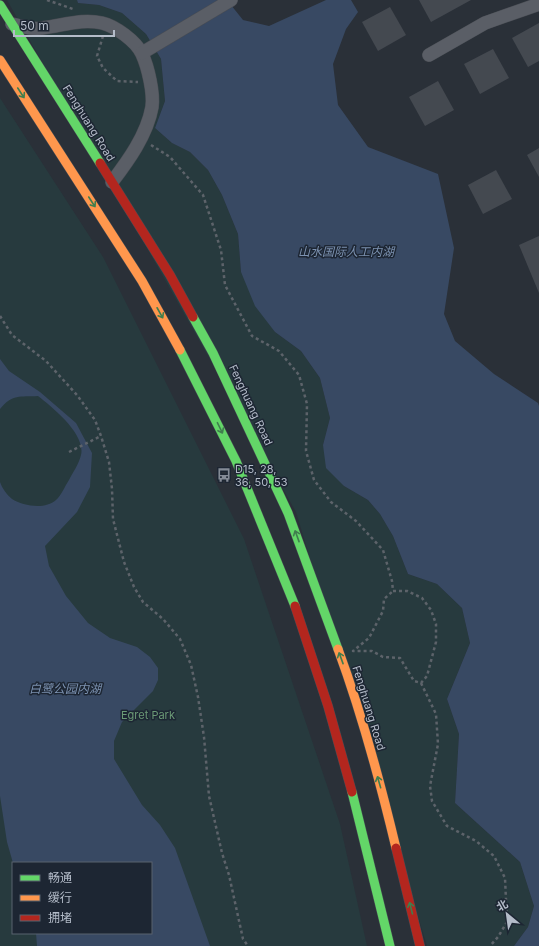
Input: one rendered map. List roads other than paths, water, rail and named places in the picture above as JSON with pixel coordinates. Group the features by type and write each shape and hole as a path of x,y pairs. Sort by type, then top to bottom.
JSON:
{"highway":[{"name":"Fenghuang Road","path":"0,6 170,275 213,353 288,513 351,685 385,802 420,946"},
{"path":"0,60 142,281 190,368 236,461 291,594 328,706 358,813 390,946"}],"street":[{"path":"142,53 231,0"},
{"path":"428,55 485,23 539,4"},
{"path":"12,24 27,28 41,29 65,23 82,22 106,24 114,27 133,42 142,53 150,81 152,107 147,125 140,139 112,182"}],"water":[{"name":"山水国际人工内湖","path":"77,0 227,0 243,20 269,26 326,0 351,0 358,12 346,29 333,64 338,105 368,147 438,174 454,248 444,314 455,341 494,374 538,403 539,406 539,946 514,946 528,927 534,906 520,862 455,803 459,734 447,699 470,643 462,608 437,584 408,574 393,536 380,514 368,500 344,486 326,468 323,445 330,418 320,378 301,351 275,332 255,306 241,272 238,234 222,195 208,170 190,152 172,143 155,128 165,101 161,59 146,34 122,13 99,5 78,3"},
{"name":"白鹭公园内湖","path":"0,359 9,371 40,392 76,423 92,453 90,487 77,512 45,546 49,566 66,596 88,623 110,638 137,647 150,657 158,668 158,680 153,691 122,722 114,741 114,759 142,805 160,825 175,848 210,946 37,946 36,934 152,934 152,862 13,862 7,842 0,796 0,482 2,487 12,499 22,504 40,506 51,503 60,496 76,468 81,455 81,447 78,438 67,422 38,396 17,397 8,401 0,409"}],"place":[{"name":"D15, 28, 36, 50, 53","path":"224,475"}],"park label":[{"name":"Egret Park","path":"148,715"}]}
